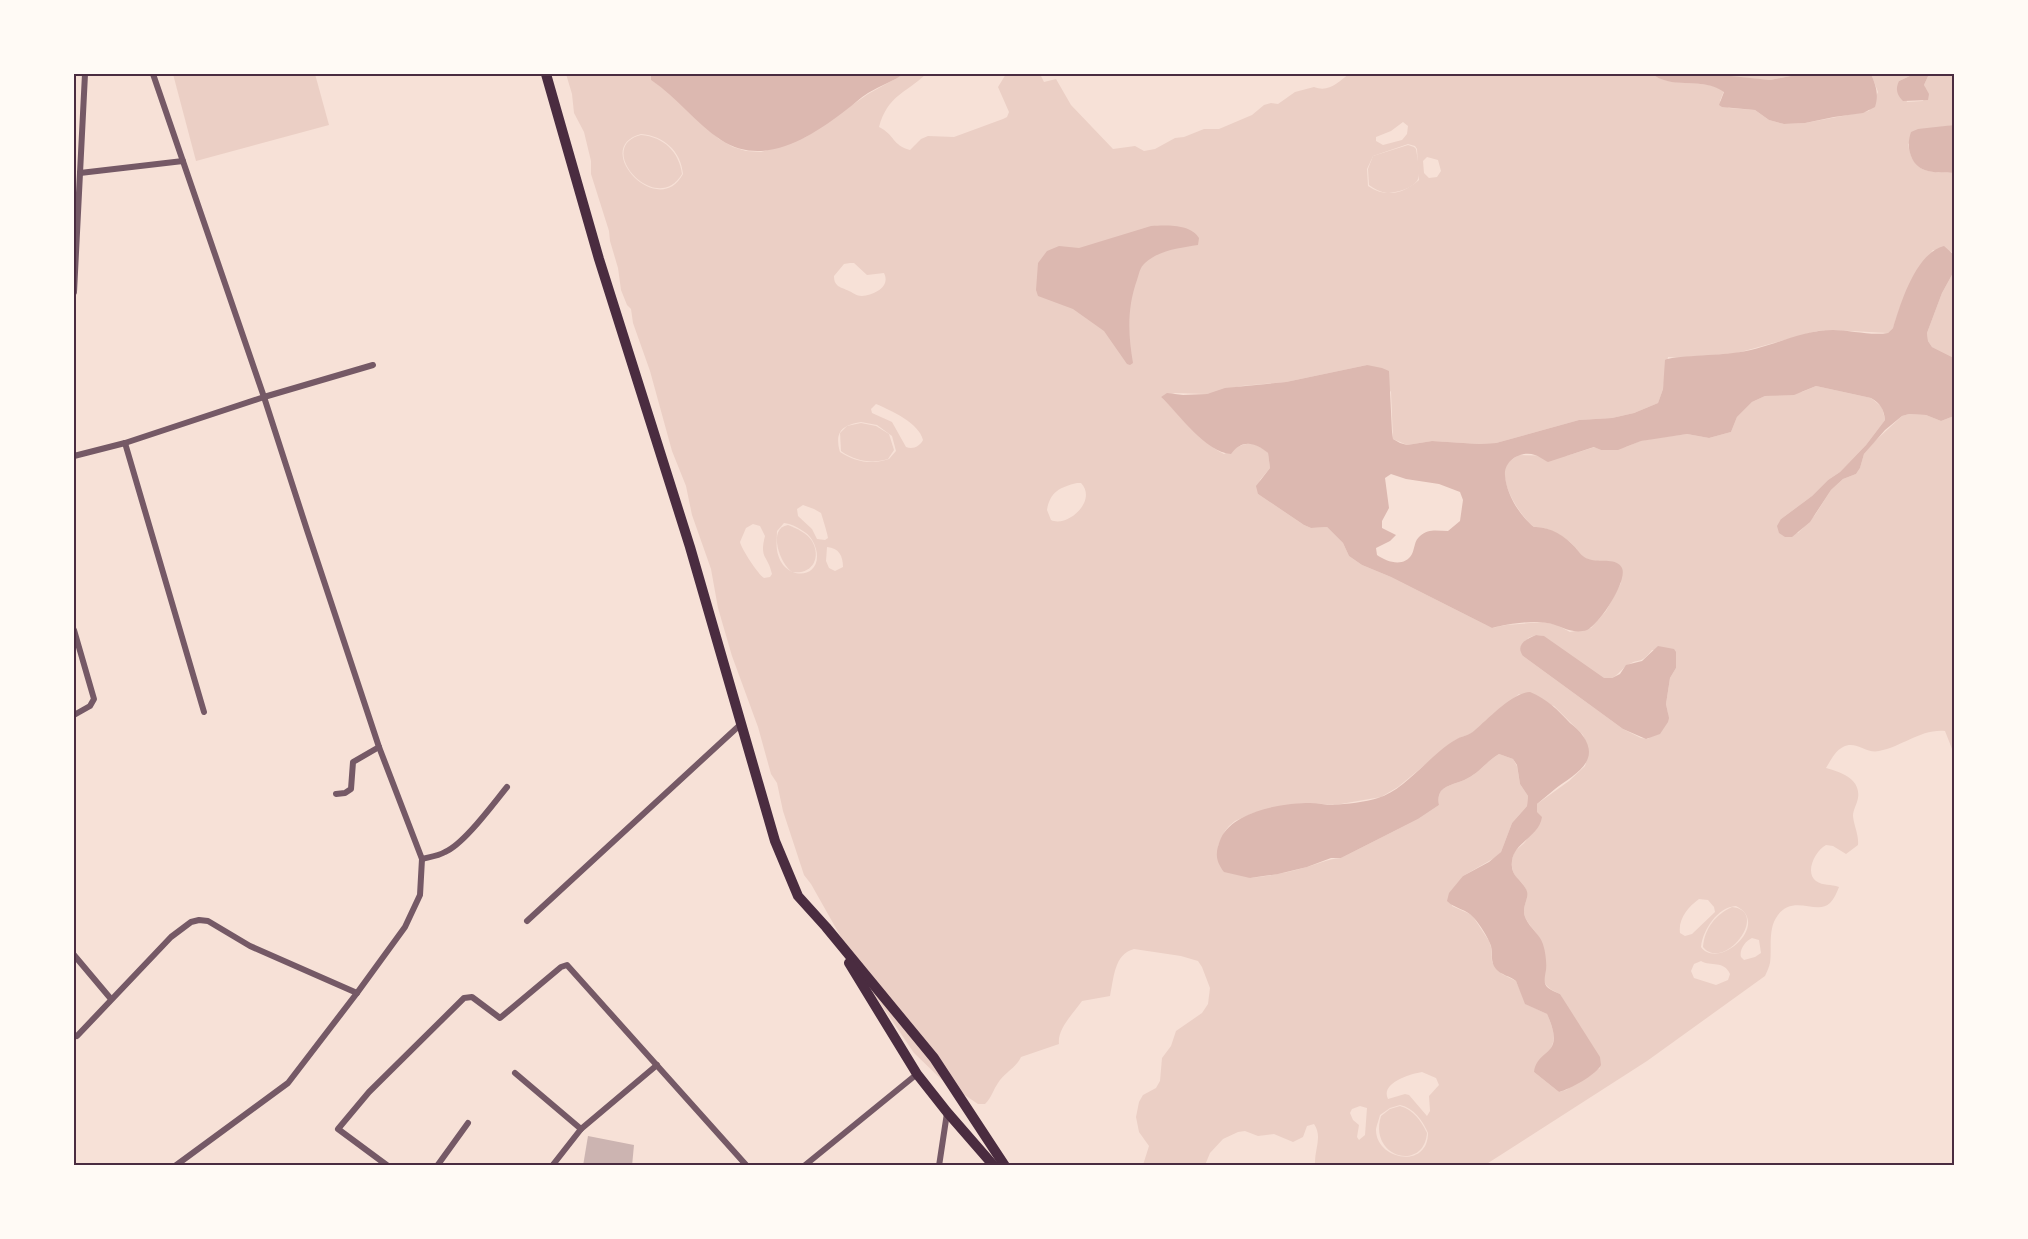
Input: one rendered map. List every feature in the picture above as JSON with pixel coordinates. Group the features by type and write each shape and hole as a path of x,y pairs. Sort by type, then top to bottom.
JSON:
{"main road":[{"path":"546,74 599,259 686,536 775,841 793,885 798,896 934,1058 1005,1166"},
{"path":"826,927 917,1074 994,1166"}],"street":[{"path":"74,292 85,74"},
{"path":"153,74 264,397 379,747 422,859 420,895 405,927 288,1083 175,1166"},
{"path":"80,173 183,161"},
{"path":"74,456 125,443 264,397 373,365"},
{"path":"125,443 204,712"},
{"path":"74,630 93,699 90,706 74,715"},
{"path":"527,921 741,724"},
{"path":"336,794 345,794 351,789 353,762 379,747"},
{"path":"422,859 453,848 507,787"},
{"path":"77,1036 171,937 183,926 199,920 208,921 250,946 357,993"},
{"path":"74,955 111,999"},
{"path":"388,1166 379,1163 338,1130 369,1092 464,998 472,997 500,1018 561,967 567,965 747,1166"},
{"path":"552,1166 581,1129 657,1065"},
{"path":"515,1073 581,1129"},
{"path":"804,1166 917,1074"},
{"path":"939,1166 947,1112"},
{"path":"437,1166 468,1123"}],"shaded area":[{"path":"173,74 315,74 329,125 196,161"},
{"path":"566,74 651,74 651,80 664,88 719,139 733,147 761,152 806,137 868,94 904,74 926,74 892,101 879,127 904,148 910,150 921,139 928,136 954,137 1007,117 1009,112 998,87 1006,74 1040,74 1044,82 1056,79 1071,105 1113,149 1135,146 1144,151 1155,149 1175,138 1204,129 1219,129 1252,115 1264,105 1278,104 1295,92 1314,87 1329,88 1349,74 1656,74 1655,76 1663,80 1672,82 1716,87 1724,91 1720,101 1729,108 1755,110 1769,120 1784,124 1805,123 1869,111 1878,92 1871,74 1914,74 1899,81 1907,102 1923,101 1926,91 1924,85 1929,74 1954,74 1954,125 1929,129 1908,144 1910,154 1918,166 1930,171 1954,173 1954,255 1953,252 1933,250 1914,277 1893,328 1888,333 1817,331 1737,353 1684,358 1668,357 1663,389 1658,403 1634,413 1612,418 1579,420 1496,443 1432,441 1407,445 1393,439 1391,392 1367,365 1286,382 1241,386 1207,394 1175,393 1161,397 1199,436 1224,454 1246,444 1256,445 1268,453 1270,468 1260,480 1258,494 1304,525 1311,528 1327,527 1343,543 1349,556 1362,565 1391,577 1492,628 1543,622 1557,625 1570,632 1591,628 1606,611 1621,583 1609,561 1594,561 1583,557 1563,537 1545,528 1534,527 1523,515 1512,498 1505,480 1507,464 1518,455 1566,456 1595,447 1601,450 1626,447 1640,441 1687,434 1709,438 1731,432 1737,417 1752,402 1765,396 1802,392 1816,386 1871,398 1882,407 1885,420 1866,445 1840,472 1781,519 1798,533 1815,515 1831,490 1843,479 1856,474 1864,454 1902,416 1926,415 1941,421 1954,416 1954,754 1945,731 1919,735 1879,751 1848,745 1838,751 1826,768 1849,777 1856,786 1858,798 1853,816 1858,845 1846,854 1833,846 1826,845 1819,851 1813,862 1811,872 1816,881 1839,887 1830,903 1818,907 1796,905 1782,910 1772,929 1770,963 1765,976 1647,1061 1485,1165 1315,1165 1318,1134 1314,1124 1307,1126 1303,1137 1293,1142 1274,1134 1258,1136 1245,1131 1238,1132 1223,1139 1210,1153 1205,1165 1143,1165 1149,1146 1139,1132 1136,1117 1139,1102 1143,1095 1156,1088 1160,1081 1162,1058 1171,1046 1176,1031 1202,1013 1208,1004 1210,988 1198,961 1134,949 1122,956 1119,961 1110,996 1082,1001 1063,1027 1059,1044 1021,1057 1001,1079 985,1104 978,1104 941,1079 914,1053 868,985 804,875 783,811 777,783 771,774 758,727 732,656 718,608 711,569 692,515 686,486 672,451 650,371 633,323 631,309 621,290 609,231 591,174 591,161 584,132 574,113 572,94","holes":["1403,122 1408,126 1407,134 1402,140 1383,145 1376,141 1376,137 1391,131","641,134 649,135 670,146 679,158 683,174 672,186 659,189 645,185 625,165 623,152 627,141","1408,144 1415,146 1419,180 1407,189 1394,193 1381,192 1368,186 1367,169 1373,156","1427,157 1438,160 1441,171 1437,177 1429,178 1424,173 1423,161","850,263 854,263 867,275 884,273 886,278 880,289 862,296 838,286 834,276 844,264","876,404 904,418 916,428 923,440 914,448 906,447 892,422 872,413 871,409","861,422 877,425 892,436 896,451 889,459 883,461 864,462 852,458 840,452 838,439 842,430 849,425","1081,483 1086,498 1072,517 1065,520 1051,520 1047,510 1048,504 1053,495 1061,489","803,505 821,513 828,538 817,539 812,529 798,516 797,509","784,523 790,524 806,533 812,540 817,559 814,567 801,574 786,568 780,561 777,550 777,531","753,524 760,526 765,536 763,549 772,574 770,577 761,576 740,542 746,528","827,547 840,553 843,567 835,571 829,568 826,561","1536,635 1543,636 1604,679 1615,676 1628,665 1642,660 1652,650 1676,652 1676,668 1670,678 1666,704 1668,714 1648,739 1623,729 1523,656 1528,638","1519,694 1554,706 1583,735 1588,749 1585,766 1569,781 1537,804 1531,832 1514,853 1512,867 1515,876 1526,889 1525,915 1540,942 1544,962 1544,981 1549,988 1560,994 1600,1068 1566,1090 1559,1092 1534,1072 1549,1051 1554,1039 1547,1014 1526,1004 1516,981 1502,974 1492,962 1489,941 1472,915 1452,906 1463,876 1501,852 1512,823 1527,806 1528,796 1520,784 1517,766 1513,759 1499,754 1472,776 1441,791 1439,805 1418,819 1341,858 1250,878 1218,846 1229,826 1253,813 1293,804 1335,805 1381,797 1398,787 1455,740 1472,733","1699,899 1708,900 1715,912 1692,934 1685,936 1680,933 1680,928 1682,918","1736,906 1746,914 1748,923 1745,933 1729,949 1719,953 1709,953 1701,947 1712,920 1723,910","1752,938 1759,940 1761,953 1744,960 1741,957 1743,946","1701,961 1721,965 1730,974 1728,980 1716,985 1694,978 1691,971 1694,964","1422,1072 1436,1078 1439,1085 1429,1096 1430,1111 1427,1116 1409,1095 1388,1099 1388,1088 1398,1080","1400,1105 1410,1109 1421,1120 1428,1133 1426,1145 1420,1152 1411,1156 1402,1157 1392,1154 1378,1140 1376,1129 1380,1115","1360,1106 1367,1108 1365,1135 1359,1140 1357,1137 1359,1125 1350,1113 1352,1109"]},
{"path":"651,74 904,74 868,93 802,139 770,150 754,151 737,148 721,140 651,80"},
{"path":"1656,74 1731,76 1770,80 1801,74 1871,74 1876,86 1877,98 1875,107 1863,113 1805,123 1784,124 1769,120 1755,110 1722,107 1719,105 1724,92 1716,88 1663,80 1655,76"},
{"path":"1662,74 1700,74 1672,76"},
{"path":"1700,74 1801,74 1770,80"},
{"path":"1914,74 1929,74 1924,85 1929,94 1928,100 1903,101 1899,96 1897,89 1899,81"},
{"path":"1954,125 1954,173 1929,171 1918,167 1909,150 1911,132 1918,129"},
{"path":"641,135 663,142 678,159 682,174 671,185 658,188 645,184 634,176 626,164 624,152 628,142"},
{"path":"1408,145 1416,149 1419,172 1416,182 1404,189 1387,193 1369,185 1368,169 1373,156"},
{"path":"1151,226 1178,226 1190,230 1199,238 1198,245 1163,252 1142,266 1130,311 1129,331 1133,363 1130,365 1104,331 1073,309 1038,296 1036,290 1038,263 1047,251 1059,246 1079,248"},
{"path":"1944,246 1954,255 1953,273 1942,293 1927,333 1932,347 1954,358 1954,416 1941,421 1926,415 1902,416 1885,430 1864,454 1856,474 1843,479 1831,490 1810,522 1792,537 1785,537 1779,533 1777,526 1781,519 1840,472 1866,445 1885,420 1881,407 1871,398 1816,386 1794,395 1765,396 1752,402 1737,417 1731,432 1709,438 1687,434 1641,441 1618,450 1601,450 1594,447 1548,462 1538,456 1525,454 1515,457 1507,465 1505,475 1508,490 1519,511 1534,527 1545,528 1562,536 1586,558 1613,562 1622,568 1623,574 1617,592 1598,620 1587,630 1571,631 1541,622 1492,628 1391,577 1362,565 1349,556 1343,543 1327,527 1311,528 1304,525 1258,494 1256,486 1270,468 1268,453 1258,446 1249,444 1240,446 1231,454 1221,452 1193,432 1161,397 1167,393 1207,394 1225,388 1286,382 1367,365 1389,371 1393,439 1407,445 1432,441 1496,443 1579,420 1612,418 1634,413 1658,403 1663,389 1665,360 1746,351 1820,331 1888,333 1893,328 1911,280 1925,258 1934,250","holes":["1391,474 1406,479 1439,484 1460,492 1463,500 1460,521 1448,531 1434,530 1423,533 1417,540 1409,558 1395,562 1377,555 1376,548 1396,535 1382,528 1382,521 1389,508 1385,478"]},
{"path":"1954,260 1954,358 1932,347 1927,333 1942,293 1953,273"},
{"path":"861,423 876,426 889,434 894,450 888,459 864,461 841,451 840,433 847,426"},
{"path":"788,525 807,536 815,548 815,560 805,571 792,572 783,562 780,554 778,532"},
{"path":"1536,635 1544,636 1604,678 1612,678 1620,674 1626,665 1642,661 1658,646 1674,649 1676,668 1670,678 1666,704 1669,718 1660,734 1646,739 1623,729 1523,656 1521,646"},
{"path":"1530,692 1552,705 1579,731 1588,745 1589,754 1587,761 1576,774 1537,804 1537,812 1542,817 1540,824 1517,849 1512,861 1512,870 1527,892 1524,911 1526,919 1542,941 1546,963 1546,985 1560,994 1600,1057 1601,1065 1594,1073 1576,1085 1559,1092 1534,1072 1536,1064 1549,1050 1554,1038 1547,1014 1525,1004 1516,981 1500,973 1494,966 1490,942 1484,931 1471,915 1447,901 1449,893 1463,876 1489,862 1501,852 1512,823 1527,806 1528,796 1520,784 1517,765 1513,759 1499,754 1472,776 1441,791 1439,805 1418,819 1341,858 1331,858 1307,867 1250,878 1224,872 1217,856 1219,843 1227,829 1236,821 1260,810 1299,803 1333,805 1350,803 1388,794 1446,746 1473,732 1516,696"},
{"path":"1732,907 1743,911 1747,919 1746,928 1732,947 1722,952 1712,953 1703,947 1708,928 1716,918"},
{"path":"1400,1106 1416,1116 1427,1133 1424,1145 1417,1153 1408,1156 1398,1155 1389,1150 1382,1142 1379,1130 1381,1116 1390,1109"}],"building":[{"path":"588,1136 634,1145 632,1166 583,1166"}]}
